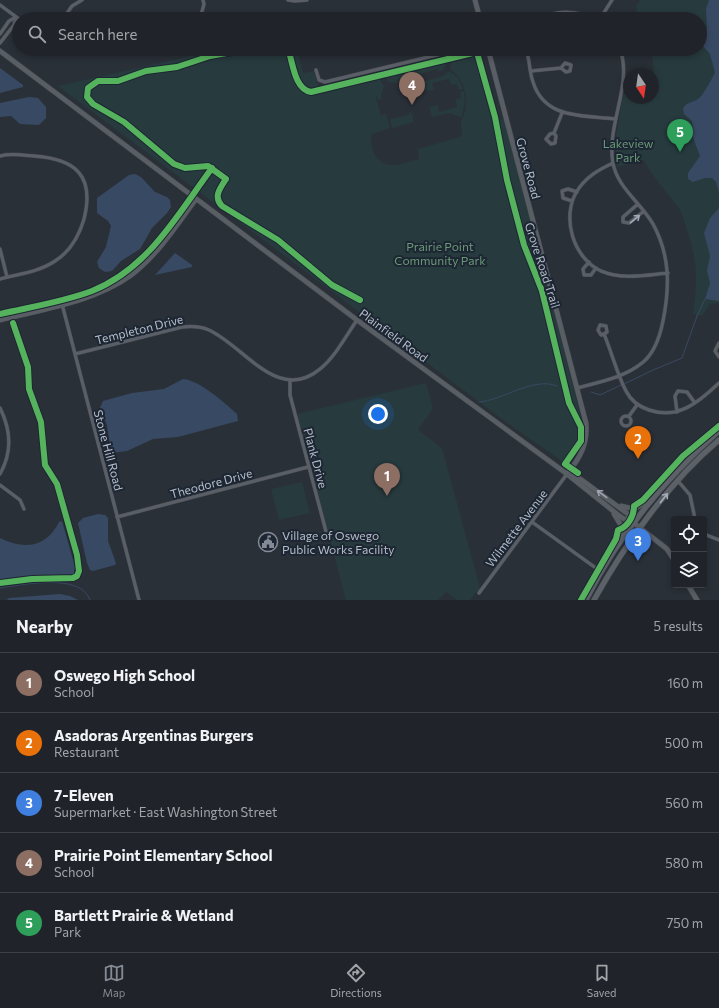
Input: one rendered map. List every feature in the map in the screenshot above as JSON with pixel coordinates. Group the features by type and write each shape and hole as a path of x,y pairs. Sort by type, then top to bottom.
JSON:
{"main road":[{"path":"475,0 478,12"},
{"name":"Plainfield Road","path":"0,52 358,320 567,474 611,510 624,519 632,521"},
{"name":"Grove Road","path":"490,56 586,423 587,437 582,453 567,474"},
{"path":"0,320 86,298 108,289 130,275 151,257 196,199"},
{"path":"586,600 600,571 620,542 632,521 673,475 719,430"},
{"path":"594,600 620,556 640,528 678,481 719,440"},
{"name":"Plainfield Road","path":"567,474 579,478 615,504 628,514 632,521"},
{"path":"615,504 634,509 652,500"},
{"path":"611,510 622,527 620,542"},
{"path":"632,521 667,549 671,555"},
{"path":"690,588 697,600"}],"street":[{"path":"68,12 72,6 82,0"},
{"path":"202,12 204,4 203,0"},
{"path":"288,0 301,2 307,0"},
{"path":"604,12 612,0"},
{"path":"0,5 12,14"},
{"path":"556,12 574,12"},
{"path":"0,34 9,21 12,20"},
{"path":"0,43 12,28"},
{"path":"316,70 319,80 325,82 433,56"},
{"path":"527,56 532,81 539,95 549,105 562,113 578,117 616,119"},
{"path":"577,388 620,376 644,362 658,342 668,293 668,273 663,248 658,234 644,211 623,184 613,163 612,141 623,76 622,56"},
{"path":"530,72 561,68"},
{"path":"554,133 562,113"},
{"path":"0,156 11,154 52,157 66,162 81,176 86,187 88,200 78,235 64,254 55,261 39,269 0,278"},
{"path":"613,163 591,175 576,192 572,201 570,215 571,230 574,242 588,262 596,268 620,276 668,273"},
{"path":"572,201 563,198 562,191 568,189 576,192"},
{"path":"638,204 623,217 623,222 630,223 644,211"},
{"path":"0,249 7,277"},
{"path":"588,262 583,269 584,274 590,275 596,268"},
{"name":"Stone Hill Road","path":"62,304 139,600"},
{"path":"290,381 305,378 322,368 358,320"},
{"name":"Templeton Drive","path":"75,354 182,327 199,326 217,335 271,375 290,381"},
{"path":"604,334 624,387 637,405 656,412 677,412 695,403 719,383"},
{"path":"719,343 716,351 719,357"},
{"name":"Plank Drive","path":"290,381 290,395 328,539"},
{"path":"677,412 675,396 678,391 687,392 695,403"},
{"path":"629,416 637,405"},
{"path":"0,408 7,427 9,447 7,459 0,474"},
{"name":"Theodore Drive","path":"117,517 308,467"},
{"name":"Wilmette Avenue","path":"479,593 567,474"},
{"path":"678,481 690,495 694,516"},
{"path":"0,485 20,500 24,509"},
{"path":"532,522 600,571"},
{"path":"707,535 719,540"}],"green space":[{"name":"Lakeview Park","path":"640,0 719,0 719,303 710,304 703,315 697,316 693,313 696,291 695,261 680,210 656,179 644,160 617,167 615,143 623,94 623,104 659,104 659,68 653,68 652,56 707,56 707,12 636,12 637,5"},
{"name":"Prairie Point Community Park","path":"191,56 299,56 303,73 314,71 319,91 379,78 384,86 381,95 382,99 378,100 377,96 376,97 382,119 382,115 386,114 390,128 372,134 371,140 373,151 379,160 388,165 394,165 419,159 418,149 460,137 462,131 461,121 465,111 466,99 462,82 450,69 452,60 456,60 456,58 464,56 477,56 495,122 504,119 582,421 583,433 581,442 570,461 563,462 502,419 58,86"},
{"path":"446,60 444,68 439,72 438,69 397,80 397,83 389,82 383,75"},
{"path":"449,71 458,78 463,89 459,90 457,84 451,85 449,79 432,83 434,90 425,91 422,82 443,76"},
{"path":"464,91 465,103 461,118 450,113 432,117 429,106 431,107 438,105 439,112 457,107 455,100 461,98 460,92"},
{"path":"411,111 414,122 392,128 390,119 408,115"},
{"path":"426,383 433,408 418,430 442,448 480,588 470,600 457,600 446,592 438,600 346,600 297,414"},
{"path":"302,482 310,513 279,520 271,489"}],"water":[{"path":"709,0 719,0 719,193 716,182 712,178 705,178 693,182 688,179 688,173 700,156 692,135 692,121 684,114 683,109 687,104 700,97 715,73 710,54 707,51 706,9"},
{"path":"0,68 23,85 23,87 0,93"},
{"path":"29,97 38,98 46,107 46,118 39,125 20,124 11,116 0,117 0,103"},
{"path":"135,174 141,177 155,192 167,197 170,200 171,207 152,228 140,249 121,261 112,271 105,272 99,268 97,262 106,247 111,226 108,221 97,213 97,198 129,175"},
{"path":"719,208 719,301 705,299 710,283 707,271 710,256 704,233 710,218"},
{"path":"175,253 192,265 192,267 155,275"},
{"path":"183,379 196,383 219,398 237,414 238,421 178,437 153,439 127,451 111,453 107,425 100,408 103,401 132,393 164,389"},
{"path":"98,514 105,515 108,518 108,541 116,563 115,565 93,571 90,570 87,563 78,523 83,518"},
{"path":"62,521 75,567 74,574 69,576 35,576 0,581 0,538 18,544 34,544 41,542 48,537 54,531 59,522"},
{"path":"60,594 70,596 78,600 7,600 9,598"}],"waterway":[{"path":"624,384 682,358 697,316 705,299"},
{"path":"479,402 488,401 528,386 538,384 557,386"},
{"path":"591,392 600,395 621,385"},
{"path":"0,588 35,583 63,583 75,586 84,591 90,600"}],"cycle path":[{"path":"210,56 177,67 146,71 118,81 98,81 88,88 87,97 93,104 124,122 174,164 185,168 208,166 226,179 218,192 219,203 222,206 278,240 332,285 360,300"},
{"path":"290,56 298,81 305,90 311,92 460,56"},
{"name":"Grove Road Trail","path":"478,56 495,117 507,180 524,245 542,291 569,403 581,427 581,441 565,464 578,473"},
{"path":"0,314 46,304 92,291 112,281 130,269 146,254 174,222 212,168"},
{"path":"0,583 32,579 73,578 77,576 79,571 77,555 57,484 45,465 41,422 29,389 28,367 13,323"},
{"path":"581,600 616,539 618,530 622,529 630,521 634,506 643,500 683,456 719,426"}],"place":[{"name":"Prairie Point Elementary School","path":"412,105"},
{"name":"Bartlett Prairie & Wetland","path":"680,152"},
{"name":"Asadoras Argentinas Burgers","path":"638,459"},
{"name":"Oswego High School","path":"387,496"},
{"name":"Village of Oswego Public Works Facility","path":"268,542"},
{"name":"7-Eleven","path":"638,561"}]}
